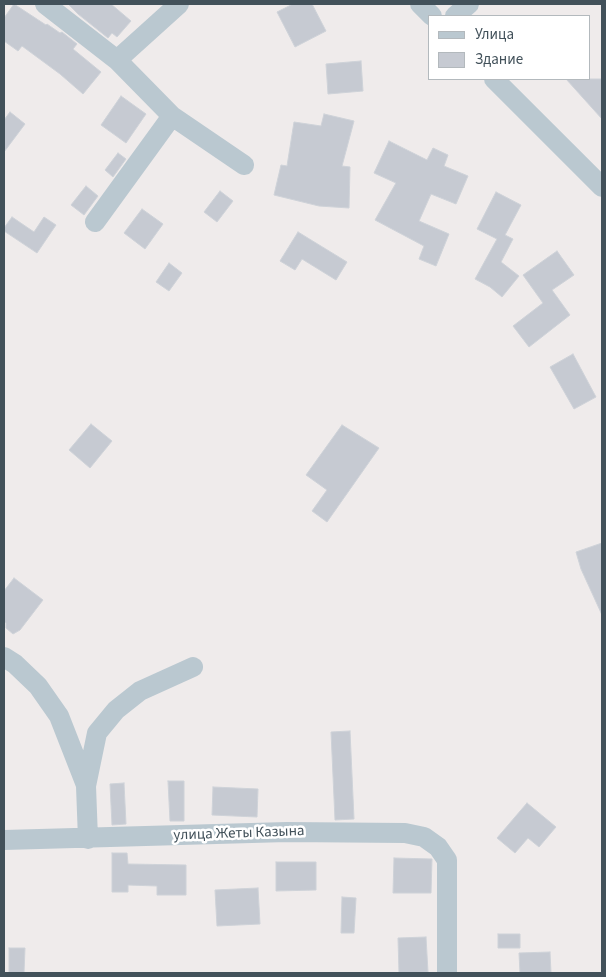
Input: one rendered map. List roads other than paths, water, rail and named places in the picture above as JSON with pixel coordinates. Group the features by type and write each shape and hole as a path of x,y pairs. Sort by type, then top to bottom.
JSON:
{"street":[{"path":"45,4 117,60 172,116 244,165"},
{"path":"117,60 179,4"},
{"path":"420,4 431,15"},
{"path":"457,15 469,4"},
{"path":"495,80 602,187"},
{"path":"95,222 172,116"},
{"path":"4,657 15,664 38,686 60,716 86,786"},
{"path":"88,838 86,786 98,732 116,710 140,691 193,667"},
{"name":"улица Жеты Казына","path":"4,840 287,832 405,833 424,837 438,847 447,860 447,973"}]}
